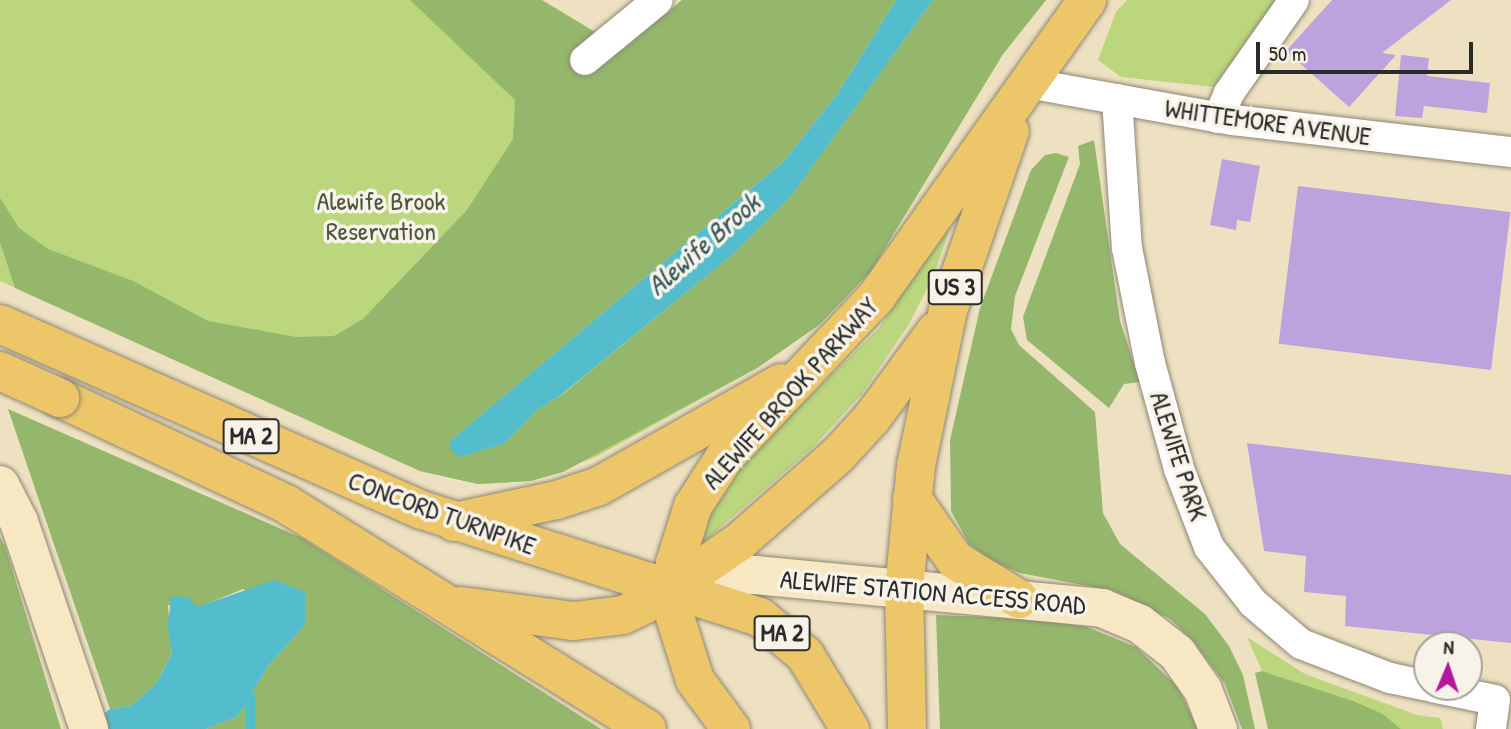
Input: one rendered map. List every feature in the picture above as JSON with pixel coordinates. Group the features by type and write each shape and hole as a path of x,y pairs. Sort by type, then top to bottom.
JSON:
{"highway":[{"name":"ALEWIFE BROOK PARKWAY","path":"731,729 690,667 678,630 673,588 682,534 707,480 894,274 1087,0"},
{"name":"ALEWIFE BROOK PARKWAY","path":"907,729 904,590 912,498 946,317 1027,83"},
{"path":"445,603 586,620 634,611 673,588 739,542 838,455 872,418 946,317"},
{"name":"CONCORD TURNPIKE","path":"0,324 454,522 746,610 783,633 823,680 850,729"},
{"path":"454,522 557,500 598,486 816,362"},
{"name":"CONCORD TURNPIKE","path":"0,371 286,504 647,729"},
{"path":"912,498 955,560 1019,599"}],"main road":[{"path":"0,485 19,522 84,714"},
{"name":"ALEWIFE STATION ACCESS ROAD","path":"673,588 741,575 1089,605 1147,628 1187,665 1218,729"}],"street":[{"path":"585,60 658,0"},
{"path":"1218,118 1229,93 1294,0"},
{"name":"WHITTEMORE AVENUE","path":"1027,83 1218,118 1511,152"},
{"name":"ALEWIFE PARK","path":"1117,99 1127,248 1150,363 1179,469 1209,547 1253,603 1301,644 1390,678 1413,683"},
{"name":"ALEWIFE PARK","path":"1461,701 1493,715"}],"green space":[{"name":"Alewife Brook Reservation","path":"0,0 542,0 623,49 682,0 896,0 680,248 557,351 562,395 615,349 911,36 933,0 1046,0 1003,54 871,271 819,325 757,368 596,457 531,481 478,484 420,471 0,281"},
{"path":"410,0 542,0 623,49 682,0 896,0 838,93 784,161 449,442 460,457 505,443 537,410 562,395 733,254 791,196 933,0 1046,0 1003,54 871,271 819,325 757,368 563,472 531,481 478,484 420,471 15,288 0,242 0,198 19,228 48,249 133,281 208,321 296,337 334,336 363,319 467,210 513,139 515,100"},
{"path":"1127,0 1276,0 1214,87 1121,77 1098,60 1116,12"},
{"path":"1094,140 1120,321 1140,382 1124,384 1109,408 1027,340 1023,317 1080,164 1078,146"},
{"path":"1056,153 1069,157 1015,296 1011,329 1019,345 1095,412 1103,513 1120,544 1205,614 1229,646 1243,675 1255,729 1242,729 1225,684 1193,641 1170,619 1114,591 1020,573 991,561 969,544 951,511 950,440 980,308 1031,170 1045,155"},
{"path":"957,207 934,275 909,324 861,395 812,448 698,547 711,506 748,457 879,328"},
{"path":"8,409 302,538 601,729 206,729 238,716 269,665 305,625 243,589 197,608 168,605 172,654 155,685 131,706 110,709"},
{"path":"0,537 5,546 61,729 0,729"},
{"path":"936,615 1036,619 1087,627 1136,647 1178,687 1198,729 940,729"},
{"path":"1247,637 1305,674 1417,715 1440,718 1443,729 1401,729 1383,714 1262,671"},
{"path":"1262,671 1353,701 1383,714 1401,729 1268,729 1255,673"}],"water":[{"name":"Alewife Brook","path":"896,0 933,0 791,196 733,254 561,395 537,410 505,443 460,457 452,451 449,442 784,161 838,93"},
{"path":"275,580 305,592 305,625 269,665 238,716 206,729 83,729 110,709 131,706 155,685 172,654 168,626 171,596 188,597 197,607"}],"building":[{"path":"1332,0 1451,0 1382,53 1396,55 1349,107 1286,51"},
{"path":"1401,55 1429,58 1427,76 1490,83 1487,113 1424,106 1422,118 1395,116"},
{"path":"1222,159 1260,166 1250,222 1237,220 1236,230 1210,225"},
{"path":"1298,186 1510,212 1491,370 1279,344"},
{"path":"1247,443 1511,475 1511,643 1483,640 1483,631 1413,633 1345,626 1346,596 1304,592 1306,556 1264,551"}],"waterway":[{"path":"250,696 250,729"}]}
